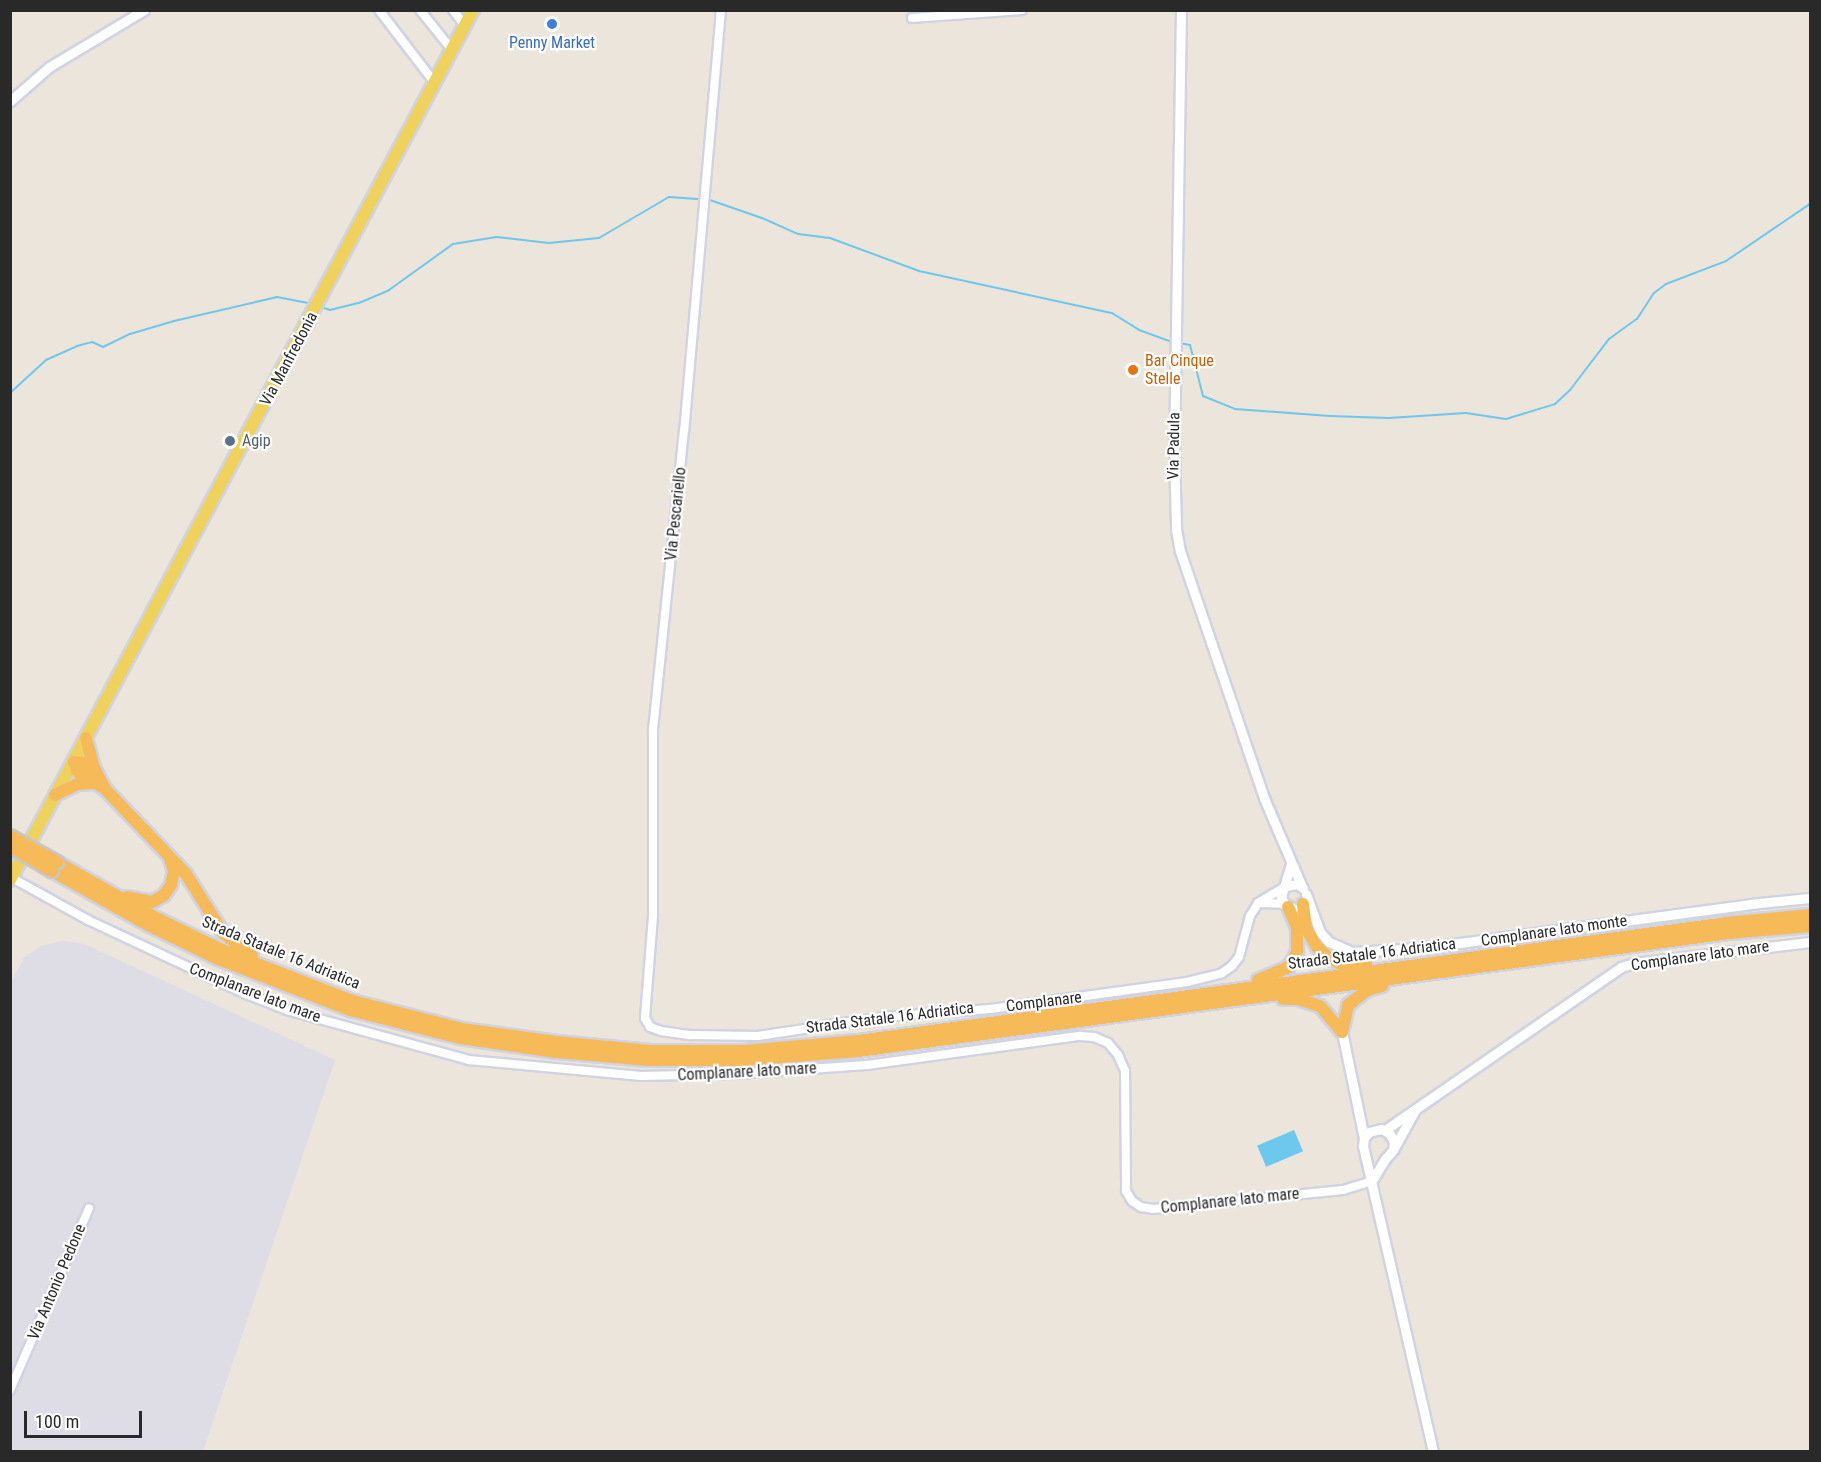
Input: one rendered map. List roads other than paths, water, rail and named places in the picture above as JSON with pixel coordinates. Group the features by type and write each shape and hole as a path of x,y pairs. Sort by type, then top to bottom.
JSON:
{"highway":[{"path":"86,738 94,768 105,789 186,874 223,933 240,949 292,979"},
{"path":"94,768 85,763 74,762 78,772 105,789"},
{"path":"55,795 78,784 93,783"},
{"name":"Strada Statale 16 Adriatica","path":"10,836 148,925 218,959 350,1010 460,1038 556,1052 649,1060 745,1060 858,1051 1233,994"},
{"name":"Strada Statale 16 Adriatica","path":"10,846 95,885 163,922 292,979 353,1001 462,1029 557,1042 651,1051 744,1051 858,1041 1427,969 1730,933 1810,926"},
{"path":"95,885 139,901 152,902 164,896 171,885 174,871 167,852"},
{"path":"1304,895 1306,928 1317,947 1329,958 1356,966 1391,961 1427,969"},
{"path":"1233,994 1288,968 1297,951 1297,927 1286,905"},
{"name":"Strada Statale 16 Adriatica","path":"1427,969 1727,923 1810,915"},
{"path":"1342,1032 1345,1012 1355,998 1367,990 1427,969"},
{"path":"1233,994 1310,1001 1328,1013 1342,1032"}],"main road":[{"name":"Via Manfredonia","path":"11,879 473,10"}],"street":[{"path":"10,101 49,67 144,10"},
{"path":"390,10 381,13 434,82"},
{"path":"420,10 452,50"},
{"path":"453,10 465,26"},
{"name":"Via Pescariello","path":"645,1018 653,904 653,731 684,430 721,10"},
{"path":"912,18 1022,10"},
{"name":"Via Padula","path":"1181,10 1173,492 1178,544 1264,798 1304,895"},
{"path":"1286,905 1281,896 1286,886 1291,863"},
{"name":"Complanare lato mare","path":"11,879 88,920 246,994 291,1011 469,1060 641,1076 738,1074 867,1065 1080,1036 1094,1037 1108,1043 1118,1055 1125,1071 1126,1191 1132,1201 1140,1207 1152,1209 1343,1190 1372,1181"},
{"path":"1297,884 1304,895 1298,908 1258,903 1286,886 1297,884"},
{"name":"Complanare lato monte","path":"1304,895 1320,932 1339,948 1352,952 1387,951 1810,898"},
{"name":"Complanare","path":"645,1018 650,1027 661,1031 758,1036 861,1020 990,1009 1187,982 1222,973 1232,966 1239,957 1250,916 1258,903"},
{"name":"Complanare lato mare","path":"1385,1130 1621,967 1634,963 1810,942"},
{"path":"1342,1032 1364,1138 1364,1150 1433,1452"},
{"name":"Complanare lato mare","path":"1393,1150 1417,1107"},
{"path":"1360,1118 1373,1130"},
{"path":"1364,1138 1373,1130 1385,1130 1392,1136 1393,1150 1384,1159 1372,1181"},
{"path":"1364,1150 1375,1159 1384,1159"},
{"name":"Via Antonio Pedone","path":"10,1390 89,1208"}],"water":[{"path":"1294,1130 1303,1151 1266,1167 1257,1146"}],"waterway":[{"path":"321,307 330,310 359,303 389,290 453,244 496,237 549,243 599,238 669,197 701,199"},
{"path":"707,199 762,218 798,234 830,238 919,271 1112,313 1139,330 1174,343"},
{"path":"1179,343 1190,345 1203,396 1235,409 1389,418 1466,413 1506,419 1555,404 1570,390 1609,339 1637,319 1654,293 1666,284 1726,261 1810,204"},
{"path":"10,393 46,360 77,346 92,342 103,347 130,334 174,321 277,297 313,304"}],"place":[{"name":"Penny Market","path":"552,24"},
{"name":"Bar Cinque Stelle","path":"1133,370"},
{"name":"Agip","path":"230,441"}]}
